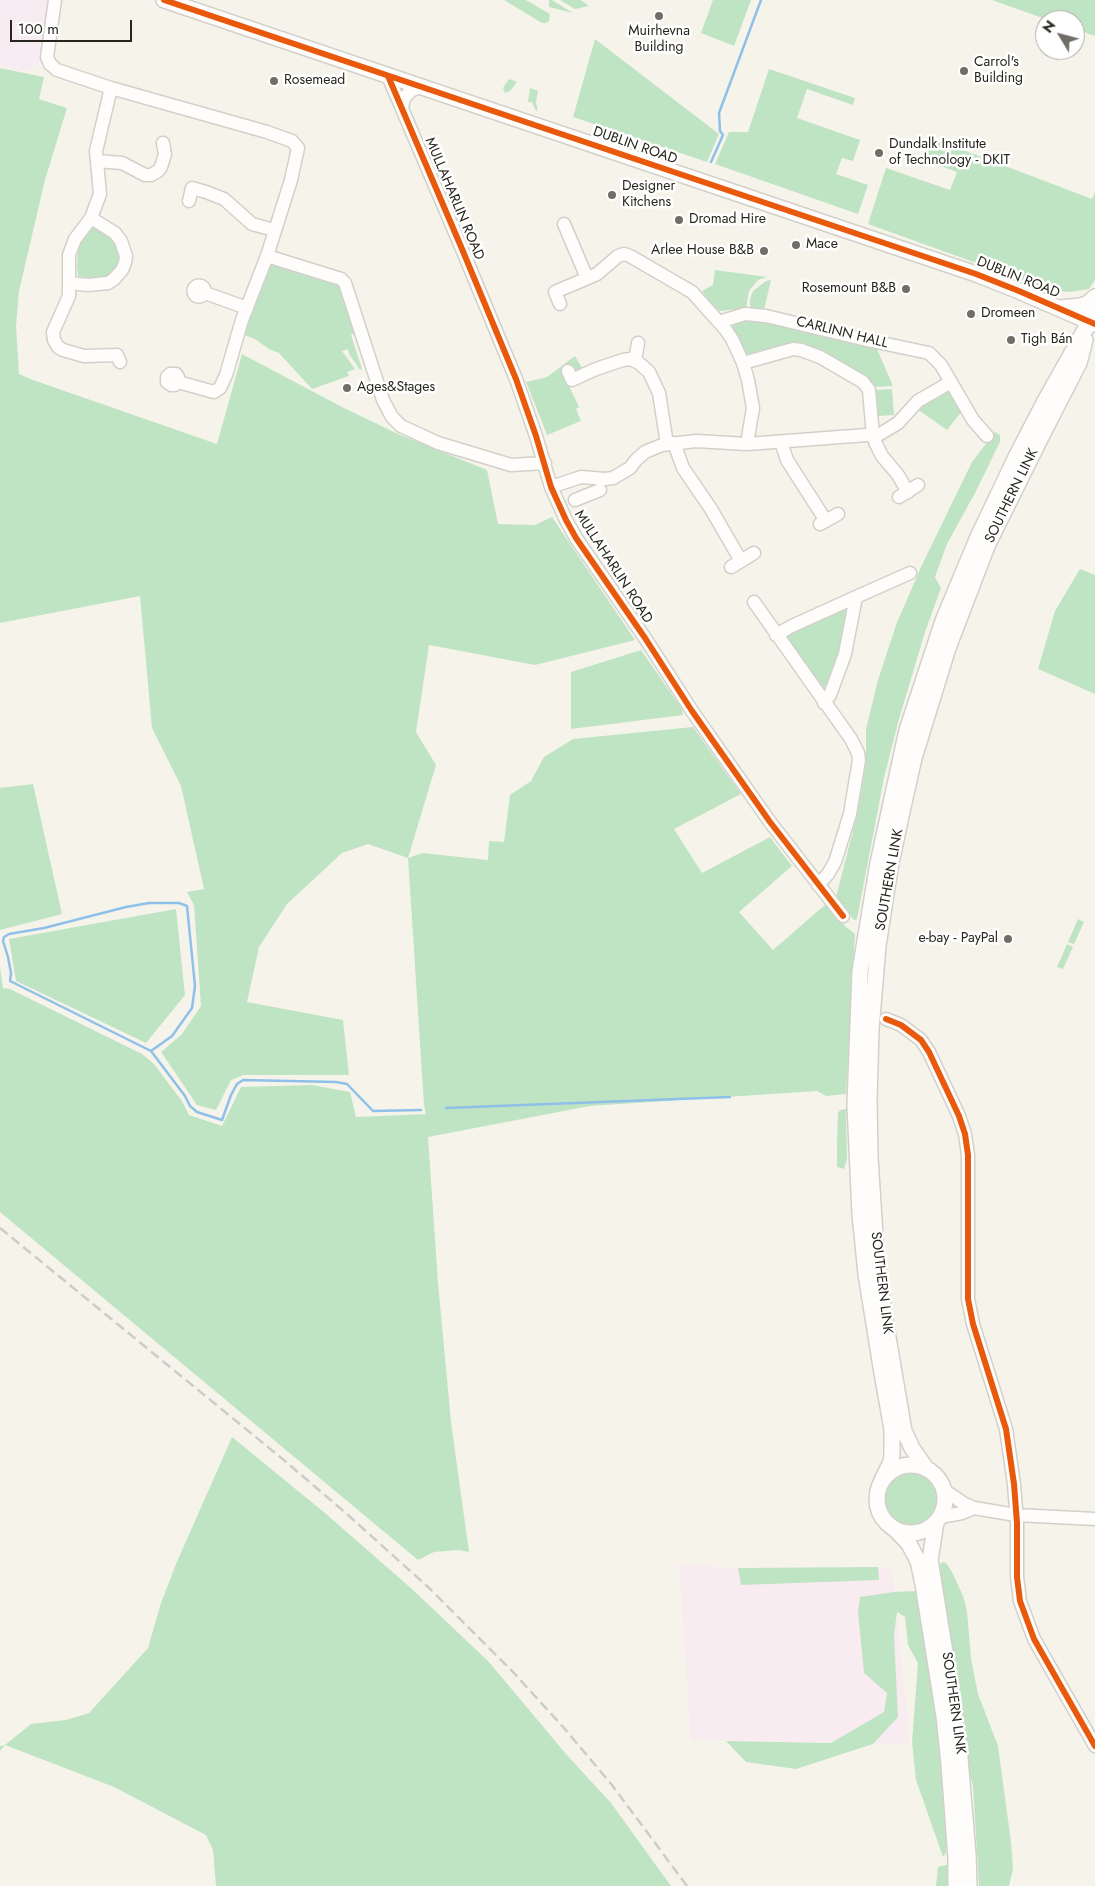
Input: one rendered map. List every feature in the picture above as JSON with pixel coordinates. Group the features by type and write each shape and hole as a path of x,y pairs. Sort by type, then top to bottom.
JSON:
{"main road":[{"name":"DUBLIN ROAD","path":"164,0 186,3 388,76 976,274 1060,308 1093,319"},
{"path":"1060,308 1080,306 1095,297"},
{"path":"1044,403 1050,384 1072,341 1072,323 1060,308"},
{"path":"1044,403 1093,319"},
{"name":"SOUTHERN LINK","path":"925,1467 912,1448 904,1431 884,1314 876,1251 870,1157 869,1099 871,1030 878,946 890,868 914,758 948,648 987,546 1079,363 1093,319"},
{"path":"1079,363 1090,348 1095,345"},
{"name":"SOUTHERN LINK","path":"882,1480 890,1462 893,1442 866,1274 860,1214 855,1105 860,971 890,805 905,740 928,665 943,621 978,537 1044,403"},
{"path":"906,1464 916,1464 925,1467 937,1476 944,1490 944,1509 938,1519 924,1530 910,1533 895,1529 882,1518 878,1508 876,1496 882,1480 888,1472 896,1467 906,1464"},
{"name":"SOUTHERN LINK","path":"938,1519 930,1560 954,1702 969,1886"},
{"name":"SOUTHERN LINK","path":"895,1529 909,1544 918,1561 923,1584 949,1764 956,1859 956,1886"}],"street":[{"path":"55,0 47,46 47,57 50,64 58,70 111,88 207,114 284,138 292,141 298,148 292,180 267,256 246,308 226,376 220,388 214,392 178,382"},
{"name":"MULLAHARLIN ROAD","path":"388,76 516,379 551,486 576,538 747,790 842,916"},
{"path":"402,108 404,98 412,90 421,87"},
{"path":"111,88 96,151 100,194 91,218 74,239 68,264 69,296 53,332 54,340 58,347 70,353 84,356 117,355 120,362"},
{"path":"97,161 122,162 145,175 151,175 158,172 161,167 164,154 163,143"},
{"path":"189,201 192,188 206,192 224,199 252,224 274,230"},
{"path":"70,283 88,285 108,283 122,270 125,263 126,256 121,241 115,233 91,218"},
{"path":"564,224 587,278"},
{"path":"560,304 556,292 597,274 618,256 624,254 692,292 732,339 743,363 750,387 753,408 747,444"},
{"path":"267,256 340,279 345,283 384,400 392,416 400,426 438,443 511,465 545,463"},
{"path":"204,293 246,308"},
{"name":"CARLINN HALL","path":"719,322 734,316 754,314 789,320 928,353 938,361 973,420 987,436"},
{"path":"635,360 638,343"},
{"name":"CARLINN HALL","path":"743,363 793,349 811,353 863,382 869,390 873,436 882,456 898,475 908,491"},
{"path":"568,371 572,380 615,362 630,359 635,360 649,372 659,393 671,443 684,468 711,509 736,564 754,553"},
{"path":"551,486 578,478 613,478 630,468 645,452 671,443 704,441 747,444 873,436 892,428 913,404 951,382"},
{"path":"781,442 787,460 823,522 838,514"},
{"path":"578,478 581,498 600,490"},
{"path":"776,635 856,598 899,585 910,573"},
{"path":"824,703 830,695 845,654 856,598"},
{"path":"754,602 851,739 858,753 859,760 850,814 835,862 828,874 818,885"},
{"path":"886,1019 901,1024 921,1040 929,1052 959,1116 965,1134 968,1155 968,1299 973,1324 1006,1429 1014,1484 1017,1577 1020,1600 1034,1639 1095,1746"},
{"path":"944,1490 974,1508 1016,1515 1095,1519"},
{"path":"938,1519 974,1508"}],"shaded area":[{"path":"0,0 50,0 39,63 26,72 0,67"},
{"path":"679,1565 738,1568 892,1567 910,1744 691,1740"}],"green space":[{"path":"504,0 526,0 550,14 549,21 542,23"},
{"path":"549,0 552,0 573,13 549,7"},
{"path":"560,0 581,0 589,6 575,9"},
{"path":"713,0 751,0 734,46 701,33"},
{"path":"992,0 1095,0 1095,36 1085,32 1085,10 1035,10 1035,15"},
{"path":"595,39 719,134 707,162 573,117"},
{"path":"0,68 44,77 39,99 67,108 45,180 19,291 16,326 19,374 217,444 242,354 342,407 398,434 487,470 498,524 535,525 552,517 635,640 535,665 429,645 416,732 436,765 408,858 368,844 342,853 287,904 259,947 247,1002 343,1020 349,1075 244,1075 231,1080 216,1110 197,1105 161,1052 182,1034 201,1006 194,905 187,892 204,889 181,786 152,728 140,596 0,623"},
{"path":"769,69 855,98 853,105 807,89 797,118 860,140 853,161 842,158 836,174 868,185 858,214 715,164 729,132 748,132"},
{"path":"509,79 517,82 510,91 505,93 503,88"},
{"path":"530,88 538,91 536,102 538,112 532,102 528,102"},
{"path":"929,137 1092,199 1095,192 1095,280 1089,289 1069,292 1051,290 868,224 886,168 950,190 957,172 921,159"},
{"path":"93,227 114,239 121,256 114,271 108,276 99,279 78,276 78,252 82,239"},
{"path":"268,262 339,282 358,332 351,335 362,369 360,370 349,354 348,349 342,351 355,369 347,372 349,376 312,389 279,353 244,335"},
{"path":"715,270 767,277 758,280 749,291 746,308 720,311 715,308 702,291 713,285"},
{"path":"771,280 764,310 750,308 750,299 753,291 766,281"},
{"path":"750,319 878,346 877,349 893,386 873,387 810,347 750,356 742,349 732,329 733,324 738,320"},
{"path":"575,356 582,368 576,371 573,365 562,371 579,407 576,409 581,421 547,435 526,382 547,377"},
{"path":"892,389 894,415 878,416 876,390"},
{"path":"947,392 952,394 962,411 947,430 917,409"},
{"path":"995,432 1000,435 1000,442 947,544 935,577 941,588 925,632 899,719 884,778 857,919 854,920 836,897 858,811 866,762 866,729 878,680 896,625 921,567 972,462"},
{"path":"1080,569 1095,575 1095,694 1038,669 1055,611"},
{"path":"842,609 847,611 850,618 831,682 828,687 821,688 786,643 786,635"},
{"path":"641,650 682,709 683,715 571,729 571,672"},
{"path":"693,727 741,794 674,829 702,873 770,837 792,866 739,912 773,950 826,904 846,927 855,934 846,1094 826,1096 817,1091 590,1106 428,1137 438,1283 451,1422 469,1552 459,1550 434,1552 418,1560 0,1212 0,968 3,988 10,989 142,1054 154,1064 182,1101 189,1115 222,1126 241,1087 312,1085 350,1092 356,1117 426,1114 408,858 423,853 488,860 489,841 504,842 510,795 531,781 544,757 573,739"},
{"path":"33,784 62,914 0,930 0,788"},
{"path":"176,909 185,995 146,1043 16,981 9,939"},
{"path":"1078,919 1084,922 1074,944 1068,942"},
{"path":"1067,944 1073,947 1063,969 1057,967"},
{"path":"846,1109 847,1159 844,1169 837,1167 837,1140 838,1113 840,1110"},
{"path":"232,1437 325,1513 412,1589 489,1662 566,1754 611,1803 671,1886 216,1886 213,1850 206,1835 114,1787 5,1745 31,1724 66,1720 89,1713 148,1648 161,1603 176,1564"},
{"path":"912,1473 922,1475 931,1481 937,1490 939,1500 937,1510 931,1519 922,1525 912,1527 902,1525 893,1519 887,1510 885,1500 887,1490 893,1481 902,1475"},
{"path":"942,1562 946,1563 952,1572 963,1596 967,1611 971,1659 978,1694 998,1746 1011,1842 1013,1869 1009,1886 979,1886 973,1786 967,1763 961,1700 942,1585 940,1564"},
{"path":"878,1567 879,1580 741,1585 738,1568"},
{"path":"916,1591 947,1793 946,1853 943,1857 916,1780 912,1742 918,1663 908,1645 905,1617 897,1612 894,1635 898,1717 873,1744 796,1769 746,1762 726,1741 831,1743 884,1712 887,1693 864,1673 858,1612 860,1597"},
{"path":"950,1864 950,1886 936,1886 938,1867"}],"waterway":[{"path":"711,162 723,135 720,131 719,113 761,0"},
{"path":"151,1051 172,1036 192,1008 195,986 187,906 179,903 149,903 44,928 9,934 4,937 3,941 11,973 10,981 151,1051 185,1096 190,1106 197,1112 222,1120 231,1095 237,1084 243,1080 336,1082 347,1084 373,1111 421,1110"},
{"path":"446,1108 730,1097"}],"railway":[{"path":"0,1228 285,1461 428,1587 513,1672 564,1728 612,1785 687,1886"}],"cycle path":[{"path":"164,0 976,274 1095,324"},
{"path":"388,76 516,379 551,487 566,520 576,538 645,638 692,711 770,822 843,916"},
{"path":"886,1019 901,1025 921,1040 929,1052 959,1116 965,1134 968,1155 968,1299 973,1324 1006,1429 1014,1484 1017,1523 1017,1577 1020,1601 1034,1639 1095,1746"}],"place":[{"name":"Muirhevna Building","path":"659,16"},
{"name":"Carrol's Building","path":"964,71"},
{"name":"Rosemead","path":"274,81"},
{"name":"Dundalk Institute of Technology - DKIT","path":"879,153"},
{"name":"Designer Kitchens","path":"612,195"},
{"name":"Dromad Hire","path":"679,220"},
{"name":"Mace","path":"796,245"},
{"name":"Arlee House B&B","path":"764,251"},
{"name":"Rosemount B&B","path":"906,289"},
{"name":"Dromeen","path":"971,314"},
{"name":"Tigh Bán","path":"1011,340"},
{"name":"Ages&Stages","path":"347,388"},
{"name":"e-bay - PayPal","path":"1008,939"}]}
